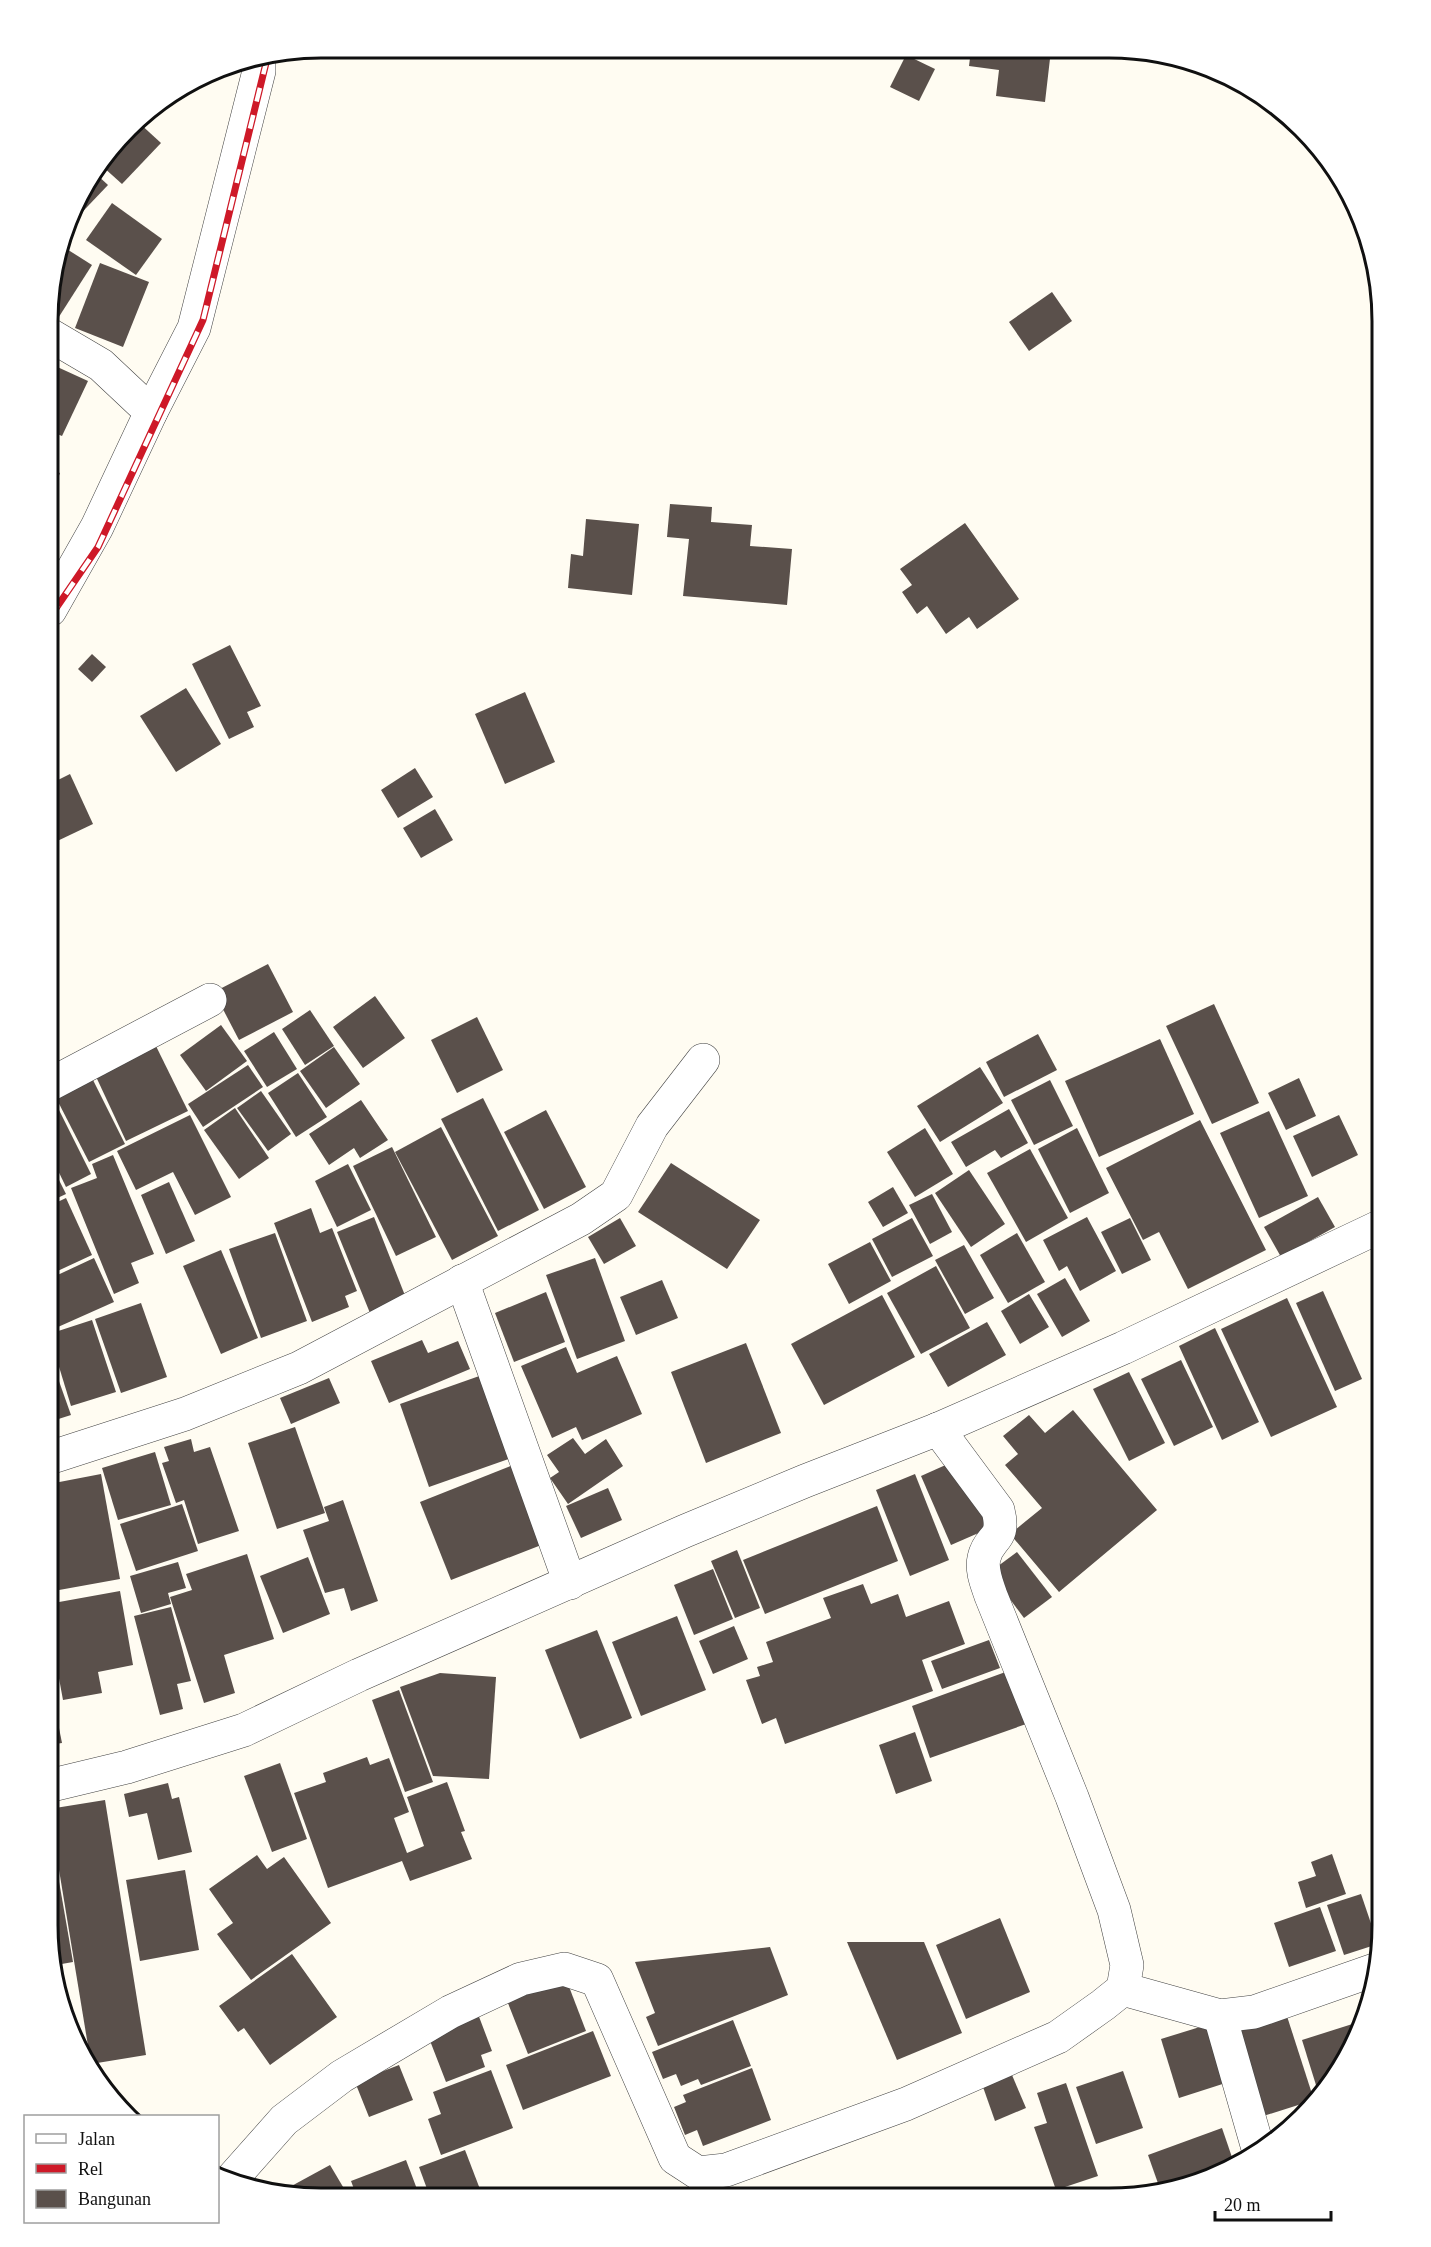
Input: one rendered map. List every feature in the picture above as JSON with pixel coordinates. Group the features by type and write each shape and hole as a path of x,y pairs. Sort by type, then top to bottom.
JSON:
{"street":[{"path":"58,596 97,527 151,412 194,328 259,66"},
{"path":"58,340 101,365 151,412"},
{"path":"58,1080 210,1000"},
{"path":"58,1455 185,1414 299,1368 581,1219 616,1195 652,1126 703,1060"},
{"path":"58,1784 127,1767 244,1730 359,1675 717,1517 938,1429 1123,1348 1372,1230"},
{"path":"462,1281 570,1583"},
{"path":"236,2175 284,2120 342,2076 450,2012 521,1979 564,1969 597,1980 675,2158 698,2173 726,2170 906,2104 1058,2037 1123,1989 1127,1965 1114,1910 983,1571 984,1556 999,1535 1001,1523 998,1510 938,1429"},
{"path":"1123,1989 1220,2016 1254,2012 1368,1972"},
{"path":"1220,2016 1257,2144"}],"building":[{"path":"904,58 912,58 935,69 919,101 890,87"},
{"path":"970,58 1050,58 1045,102 996,96 999,70 969,66"},
{"path":"144,127 161,143 122,184 107,170"},
{"path":"101,178 108,185 83,211"},
{"path":"112,203 162,239 136,275 86,240"},
{"path":"68,250 92,265 58,318"},
{"path":"100,263 149,282 123,347 75,328"},
{"path":"1052,292 1072,321 1029,351 1009,322"},
{"path":"58,367 88,381 62,436 58,434"},
{"path":"670,504 712,507 711,522 752,525 750,546 792,549 787,605 683,596 689,539 667,537"},
{"path":"586,519 639,524 632,595 568,588 571,554 583,556"},
{"path":"965,523 1019,599 977,629 969,617 946,634 927,606 917,614 902,592 912,585 900,569"},
{"path":"230,645 261,706 247,712 254,727 229,739 192,664"},
{"path":"92,654 106,667 92,682 78,669"},
{"path":"186,688 221,744 176,772 140,716"},
{"path":"525,692 555,762 505,784 475,714"},
{"path":"415,768 433,797 398,818 381,790"},
{"path":"70,774 93,824 58,841 58,780"},
{"path":"435,809 453,840 421,858 403,828"},
{"path":"268,964 293,1012 239,1040 214,992"},
{"path":"375,996 405,1038 363,1068 333,1027"},
{"path":"1214,1004 1259,1103 1212,1124 1166,1026"},
{"path":"310,1010 334,1046 305,1065 282,1029"},
{"path":"477,1017 503,1070 457,1093 431,1040"},
{"path":"221,1025 247,1061 206,1091 180,1055"},
{"path":"274,1032 297,1069 267,1087 244,1051"},
{"path":"1038,1034 1057,1070 1004,1097 986,1062"},
{"path":"1160,1039 1194,1114 1099,1157 1065,1081"},
{"path":"153,1040 188,1111 126,1141 92,1068"},
{"path":"334,1047 360,1084 326,1108 300,1071"},
{"path":"248,1065 263,1087 203,1127 188,1104"},
{"path":"980,1067 1003,1103 940,1142 917,1106"},
{"path":"89,1072 125,1144 89,1162 58,1102 58,1087"},
{"path":"298,1073 327,1117 296,1137 268,1093"},
{"path":"1299,1078 1316,1116 1286,1130 1268,1093"},
{"path":"1050,1080 1073,1126 1034,1145 1011,1100"},
{"path":"261,1091 291,1134 268,1151 237,1108"},
{"path":"483,1098 539,1210 498,1231 441,1119"},
{"path":"361,1100 388,1140 360,1158 354,1148 329,1165 309,1134"},
{"path":"58,1108 91,1174 66,1187 58,1171"},
{"path":"235,1108 269,1158 239,1179 204,1130"},
{"path":"1009,1109 1028,1143 1001,1158 995,1150 966,1167 951,1142"},
{"path":"546,1110 586,1187 544,1209 504,1132"},
{"path":"1269,1111 1308,1196 1259,1218 1220,1133"},
{"path":"190,1115 231,1197 195,1215 173,1172 136,1190 117,1151"},
{"path":"1339,1115 1358,1155 1312,1177 1293,1136"},
{"path":"1200,1120 1266,1250 1188,1289 1159,1232 1143,1240 1106,1168"},
{"path":"441,1127 498,1236 452,1260 395,1152"},
{"path":"925,1128 953,1174 915,1197 887,1152"},
{"path":"1077,1128 1109,1193 1070,1213 1038,1149"},
{"path":"392,1147 436,1237 396,1256 353,1166"},
{"path":"1030,1149 1068,1218 1026,1242 987,1173"},
{"path":"113,1155 154,1254 131,1263 139,1283 114,1294 71,1188 97,1178 92,1164"},
{"path":"671,1163 760,1220 727,1269 638,1212"},
{"path":"348,1164 371,1210 337,1227 315,1181"},
{"path":"969,1170 1005,1224 971,1247 935,1193"},
{"path":"58,1178 66,1194 58,1198"},
{"path":"169,1182 195,1241 166,1254 141,1195"},
{"path":"893,1187 908,1213 883,1227 868,1202"},
{"path":"932,1194 952,1232 930,1244 909,1205"},
{"path":"1318,1197 1335,1227 1281,1257 1264,1227"},
{"path":"66,1198 92,1255 58,1271 58,1202"},
{"path":"311,1208 320,1233 332,1228 357,1291 345,1296 349,1307 312,1322 274,1223"},
{"path":"374,1217 406,1298 370,1313 337,1232"},
{"path":"1087,1217 1116,1271 1080,1291 1067,1266 1059,1271 1043,1240"},
{"path":"620,1218 636,1246 604,1264 588,1237"},
{"path":"912,1218 933,1256 892,1277 872,1239"},
{"path":"1130,1218 1151,1260 1122,1274 1101,1232"},
{"path":"275,1233 307,1321 261,1338 229,1249"},
{"path":"1017,1233 1045,1282 1008,1303 980,1255"},
{"path":"870,1242 891,1281 849,1304 828,1264"},
{"path":"964,1245 994,1298 965,1314 935,1260"},
{"path":"221,1250 258,1338 221,1354 183,1266"},
{"path":"94,1258 114,1302 58,1327 58,1275"},
{"path":"595,1258 625,1341 577,1359 546,1275"},
{"path":"936,1266 970,1328 921,1354 887,1293"},
{"path":"1065,1278 1090,1321 1062,1337 1037,1294"},
{"path":"662,1280 678,1318 636,1335 620,1297"},
{"path":"1323,1291 1362,1379 1335,1391 1296,1303"},
{"path":"546,1292 565,1342 514,1362 495,1313"},
{"path":"1029,1294 1049,1327 1020,1344 1001,1311"},
{"path":"882,1295 915,1357 824,1405 791,1344"},
{"path":"1287,1298 1337,1407 1271,1437 1221,1329"},
{"path":"141,1303 167,1377 121,1393 95,1319"},
{"path":"92,1320 116,1392 71,1406 58,1363 58,1331"},
{"path":"987,1322 1006,1355 948,1387 929,1354"},
{"path":"1215,1328 1259,1422 1222,1440 1179,1346"},
{"path":"422,1340 428,1353 458,1341 470,1369 389,1403 371,1361"},
{"path":"746,1343 781,1433 706,1463 671,1372"},
{"path":"566,1347 577,1373 617,1356 642,1414 582,1440 576,1427 552,1438 521,1366"},
{"path":"1181,1360 1213,1427 1174,1446 1141,1379"},
{"path":"1129,1372 1165,1443 1129,1461 1093,1389"},
{"path":"485,1374 514,1457 429,1487 400,1404"},
{"path":"58,1378 71,1415 58,1419"},
{"path":"329,1378 340,1403 291,1424 280,1398"},
{"path":"1073,1410 1157,1510 1059,1592 1010,1534 1042,1508 1005,1465 1018,1454 1003,1436 1029,1415 1045,1433"},
{"path":"295,1427 325,1513 277,1529 248,1443"},
{"path":"573,1438 585,1454 606,1439 623,1466 568,1504 550,1478 559,1472 547,1455"},
{"path":"191,1439 194,1452 210,1447 239,1531 198,1544 184,1500 176,1503 162,1463 169,1461 164,1447"},
{"path":"155,1452 171,1505 118,1520 102,1468"},
{"path":"959,1459 990,1528 951,1545 921,1476"},
{"path":"518,1463 549,1542 451,1580 420,1502"},
{"path":"101,1474 120,1579 58,1590 58,1482"},
{"path":"915,1474 949,1560 910,1576 876,1490"},
{"path":"608,1488 622,1520 581,1538 566,1506"},
{"path":"343,1500 378,1601 351,1611 344,1588 325,1593 303,1530 329,1521 324,1507"},
{"path":"182,1504 198,1551 136,1571 120,1524"},
{"path":"877,1506 898,1561 765,1614 743,1560"},
{"path":"737,1550 760,1608 735,1618 711,1561"},
{"path":"1017,1552 1052,1597 1024,1618 990,1572"},
{"path":"247,1554 274,1639 224,1655 235,1693 204,1703 170,1597 192,1590 186,1574"},
{"path":"308,1557 330,1614 283,1633 260,1576"},
{"path":"178,1562 186,1588 168,1593 171,1604 141,1613 130,1576"},
{"path":"713,1569 733,1619 694,1635 674,1585"},
{"path":"863,1584 871,1604 898,1594 906,1617 949,1601 965,1644 922,1660 933,1691 785,1744 776,1718 762,1724 746,1680 760,1676 757,1667 773,1662 766,1642 831,1618 823,1598"},
{"path":"120,1591 133,1665 98,1672 102,1693 63,1700 58,1673 58,1602"},
{"path":"171,1607 191,1681 177,1684 183,1709 160,1715 134,1616"},
{"path":"677,1616 706,1690 641,1716 612,1642"},
{"path":"734,1626 748,1659 713,1674 699,1641"},
{"path":"597,1630 632,1718 580,1739 545,1650"},
{"path":"989,1640 1000,1668 942,1689 931,1661"},
{"path":"1011,1670 1029,1723 930,1758 912,1706"},
{"path":"440,1673 496,1677 489,1779 433,1776 400,1687"},
{"path":"399,1690 433,1782 405,1792 372,1700"},
{"path":"58,1723 62,1743 58,1744"},
{"path":"915,1732 932,1781 896,1794 879,1745"},
{"path":"367,1757 370,1765 389,1758 409,1812 394,1818 407,1853 424,1846 407,1797 447,1782 465,1831 461,1832 472,1859 410,1881 402,1861 328,1888 294,1793 326,1782 323,1773"},
{"path":"280,1763 307,1839 272,1852 244,1776"},
{"path":"168,1783 172,1799 179,1797 192,1852 158,1860 147,1813 129,1817 124,1794"},
{"path":"105,1800 146,2055 98,2063 88,2046 58,1864 58,1808"},
{"path":"1332,1854 1346,1894 1306,1908 1298,1882 1316,1876 1311,1862"},
{"path":"257,1855 267,1869 284,1857 331,1923 251,1980 217,1934 233,1923 209,1889"},
{"path":"185,1870 199,1950 140,1961 126,1880"},
{"path":"58,1875 73,1962 62,1964 61,1960"},
{"path":"1361,1894 1372,1926 1372,1946 1344,1955 1327,1905"},
{"path":"1320,1907 1336,1951 1289,1967 1274,1923"},
{"path":"1000,1918 1030,1992 966,2019 936,1945"},
{"path":"847,1942 924,1942 962,2033 897,2060"},
{"path":"770,1947 788,1995 658,2046 646,2017 655,2013 635,1962"},
{"path":"292,1954 337,2017 270,2065 244,2028 238,2032 219,2006"},
{"path":"563,1971 586,2031 528,2054 504,1993"},
{"path":"1285,2010 1312,2093 1303,2103 1257,2118 1228,2028"},
{"path":"478,2014 492,2051 481,2055 485,2067 446,2082 427,2033"},
{"path":"733,2020 751,2066 701,2085 698,2079 681,2086 676,2074 663,2079 652,2052"},
{"path":"1216,2022 1235,2080 1179,2098 1161,2039"},
{"path":"1353,2024 1337,2057 1317,2087 1302,2040"},
{"path":"593,2031 611,2076 523,2110 506,2065"},
{"path":"399,2065 413,2100 369,2117 355,2082"},
{"path":"752,2068 771,2120 703,2146 697,2130 685,2135 674,2107 686,2102 683,2095"},
{"path":"491,2070 513,2128 441,2155 428,2119 441,2114 433,2092"},
{"path":"1123,2071 1143,2128 1096,2144 1076,2087"},
{"path":"1012,2075 1026,2108 995,2121 983,2087"},
{"path":"1066,2083 1098,2176 1062,2188 1055,2188 1034,2127 1047,2123 1037,2093"},
{"path":"1222,2128 1232,2158 1194,2175 1158,2184 1148,2155"},
{"path":"465,2150 480,2188 427,2188 419,2167"},
{"path":"406,2160 417,2188 354,2188 351,2181"},
{"path":"330,2165 344,2188 304,2188 291,2186"}],"railway":[{"path":"58,605 98,547 203,320 266,65"}]}
